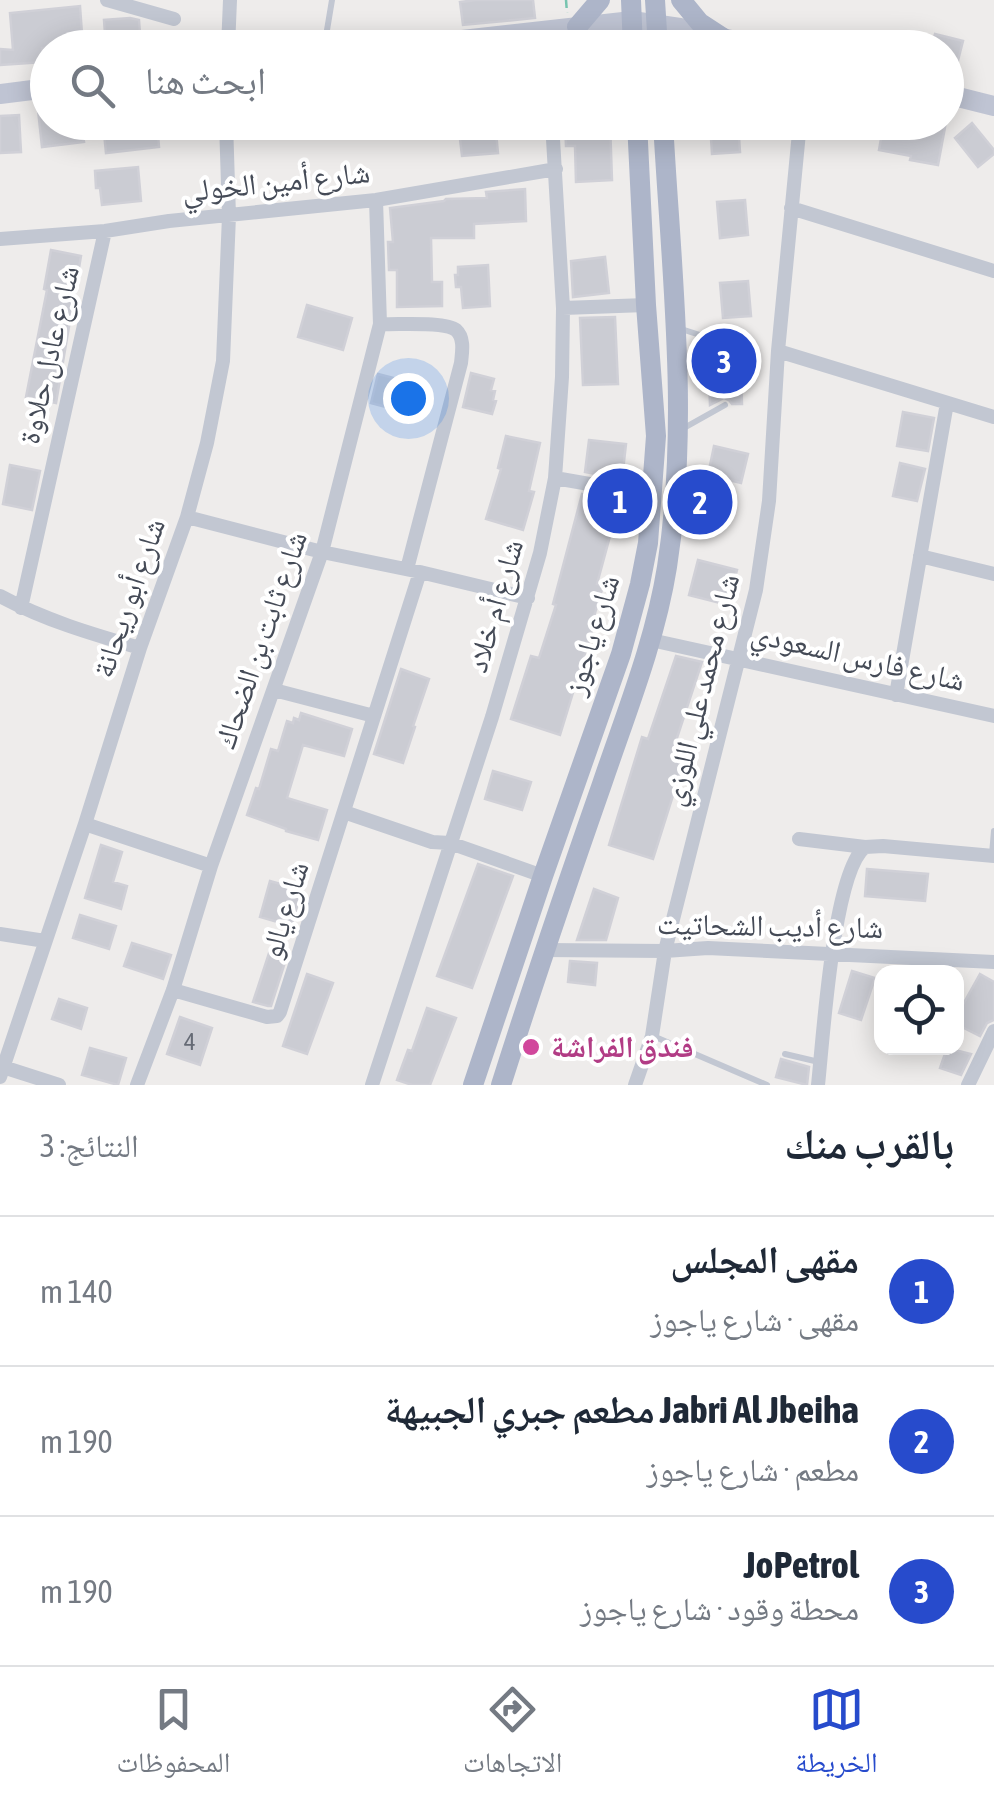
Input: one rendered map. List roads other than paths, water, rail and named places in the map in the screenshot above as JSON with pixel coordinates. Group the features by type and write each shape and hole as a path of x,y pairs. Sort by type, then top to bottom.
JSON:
{"main road":[{"path":"577,27 600,0"},
{"path":"655,0 659,30"},
{"path":"681,0 711,30"},
{"name":"شارع ياجوز","path":"474,1085 621,654 648,543 656,436 638,140"},
{"name":"شارع ياجوز","path":"501,1085 651,640 667,569 679,431 665,140"}],"street":[{"path":"107,0 174,19"},
{"path":"229,30 230,0"},
{"path":"550,30 657,24 685,30"},
{"path":"0,94 30,90"},
{"path":"964,98 994,106"},
{"path":"0,105 30,102"},
{"path":"964,112 994,120"},
{"name":"شارع أبو ريحانة","path":"2,1072 207,443 223,361 229,216 227,140"},
{"name":"شارع أم خلاد","path":"372,1085 492,718 540,553 555,478 562,308 554,140"},
{"name":"شارع محمد علي اللوزي","path":"634,1085 652,1036 666,951 756,590 769,502 778,351 798,140"},
{"name":"شارع أمين الخولي","path":"0,239 376,200 556,168"},
{"name":"شارع ثابت بن الضحاك","path":"137,1085 322,552 380,324 376,200"},
{"path":"790,208 994,271"},
{"name":"شارع عادل حلاوة","path":"21,608 105,231"},
{"path":"562,308 646,305"},
{"name":"شارع يالو","path":"173,990 267,1017 277,1016 295,972 414,571 461,363 459,332 448,327 380,324"},
{"path":"778,351 994,417"},
{"path":"896,695 947,403"},
{"path":"555,478 652,495"},
{"path":"186,517 528,598"},
{"path":"920,556 994,574"},
{"path":"0,596 52,620 140,648"},
{"name":"شارع فارس السعودي","path":"651,640 994,716"},
{"path":"274,690 374,716"},
{"path":"344,812 543,876"},
{"path":"85,824 211,866"},
{"path":"798,840 993,856"},
{"path":"818,1085 832,953 854,860 864,847"},
{"path":"0,934 45,941"},
{"name":"شارع أديب الشحاتيت","path":"544,950 708,948 994,962"},
{"path":"968,1085 994,1031"},
{"path":"2,1072 60,1085"}],"lane":[{"path":"327,30 332,0"},
{"path":"675,328 725,344"},
{"path":"679,431 725,405"},
{"path":"993,856 994,831"},
{"path":"652,1036 766,1085"},
{"path":"786,1054 821,1063"}],"place":[{"name":"JoPetrol","path":"724,361"},
{"name":"مقهى المجلس","path":"620,501"},
{"name":"Jabri Al Jbeiha مطعم جبري الجبيهة","path":"700,502"},
{"name":"فندق الفراشة","path":"531,1047"}]}
